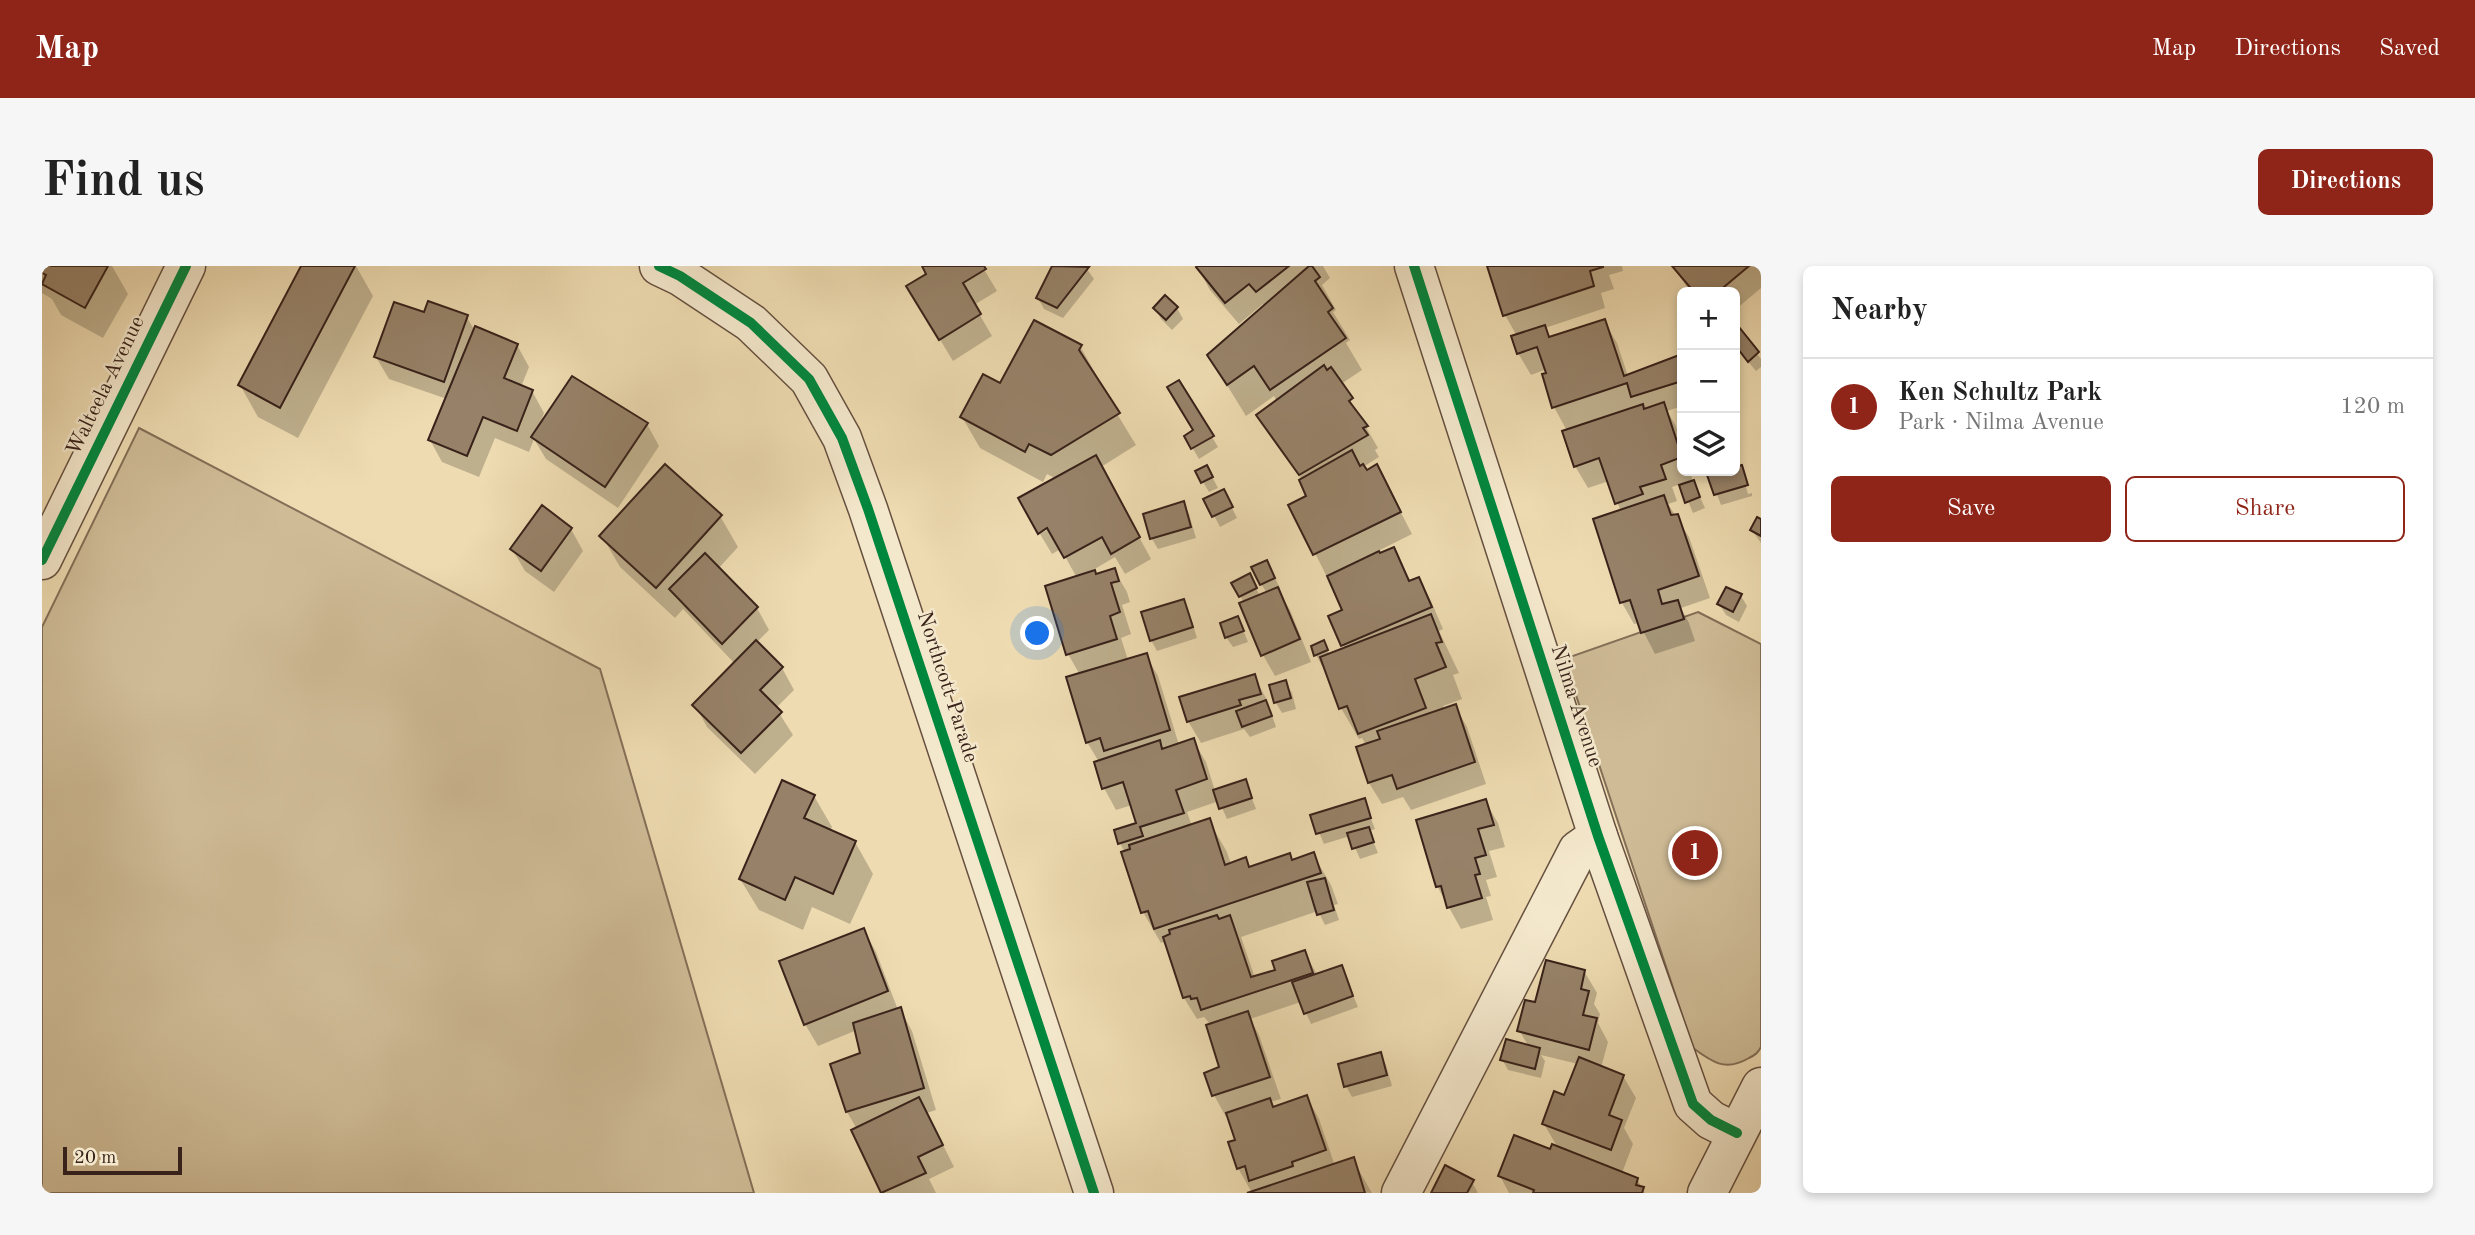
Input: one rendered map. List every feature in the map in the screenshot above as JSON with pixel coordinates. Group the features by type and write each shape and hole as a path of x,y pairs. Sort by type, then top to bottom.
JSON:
{"street":[{"name":"Walteela Avenue","path":"42,560 186,266"},
{"name":"Northcott Parade","path":"659,266 680,276 751,323 809,379 842,438 868,509 1094,1193"},
{"name":"Nilma Avenue","path":"1414,266 1598,835 1693,1104 1711,1120 1738,1133"},
{"path":"1401,1193 1577,850 1598,835"},
{"path":"1707,1193 1761,1087"}],"shaded area":[{"path":"139,428 600,669 754,1193 42,1193 42,627"},
{"path":"1698,612 1761,644 1761,1047 1753,1056 1726,1065 1713,1061 1693,1048 1564,659"}],"building":[{"path":"42,266 108,266 85,308 42,284 46,275 42,273"},
{"path":"301,266 355,266 280,408 238,385"},
{"path":"922,266 984,266 986,269 963,283 981,314 939,340 906,286 926,274"},
{"path":"1052,266 1089,267 1057,308 1036,298"},
{"path":"1197,266 1289,266 1256,292 1249,284 1225,303"},
{"path":"1312,266 1320,277 1315,281 1333,308 1328,312 1346,338 1270,390 1254,366 1227,385 1207,355"},
{"path":"1487,266 1603,267 1590,271 1594,286 1503,316"},
{"path":"1672,266 1749,266 1724,287 1690,287"},
{"path":"1165,295 1178,307 1166,320 1153,308"},
{"path":"428,301 468,315 444,382 374,357 394,302 424,312"},
{"path":"1605,319 1624,376 1677,356 1677,383 1631,397 1627,383 1552,408 1542,374 1546,373 1537,347 1517,354 1511,336 1545,325 1549,337"},
{"path":"1034,320 1082,345 1079,350 1120,413 1051,455 1029,444 1025,452 960,417 983,374 1000,383"},
{"path":"475,326 518,344 504,378 533,390 517,431 483,417 467,456 428,440"},
{"path":"1740,328 1759,352 1748,362 1740,352"},
{"path":"1324,365 1327,370 1331,367 1353,398 1349,401 1368,426 1363,428 1368,435 1299,475 1256,415"},
{"path":"572,376 648,423 605,487 531,437"},
{"path":"1179,380 1214,436 1191,449 1184,436 1193,430 1167,387"},
{"path":"1664,402 1677,442 1677,459 1661,465 1666,479 1640,487 1643,494 1615,504 1599,458 1574,467 1562,431 1643,404 1644,409"},
{"path":"1352,450 1360,466 1363,464 1367,470 1377,464 1401,512 1313,555 1288,505 1306,496 1299,480"},
{"path":"1096,455 1140,537 1111,554 1102,537 1064,558 1047,528 1038,534 1018,498"},
{"path":"665,464 722,515 656,588 599,536"},
{"path":"1207,465 1213,477 1201,483 1195,471"},
{"path":"1740,466 1748,485 1714,495 1707,476 1740,476"},
{"path":"1694,480 1700,497 1685,503 1679,485"},
{"path":"1224,489 1233,507 1212,517 1203,499"},
{"path":"1664,495 1671,515 1678,514 1699,576 1658,590 1662,604 1678,600 1684,619 1641,633 1630,600 1620,603 1593,519"},
{"path":"1184,501 1191,527 1150,539 1143,514"},
{"path":"542,505 572,528 541,571 510,549"},
{"path":"1757,517 1761,519 1761,536 1750,530"},
{"path":"1394,547 1409,581 1419,577 1432,607 1341,646 1328,616 1342,610 1327,576 1379,551 1380,553"},
{"path":"705,553 758,607 722,644 669,589"},
{"path":"1267,560 1275,578 1260,585 1251,567"},
{"path":"1115,568 1119,581 1111,583 1120,612 1110,616 1117,639 1066,655 1045,586 1095,570 1096,574"},
{"path":"1250,573 1257,588 1239,597 1231,583"},
{"path":"1278,587 1300,639 1261,656 1239,603"},
{"path":"1726,587 1742,594 1733,612 1717,604"},
{"path":"1184,599 1193,627 1150,641 1141,612"},
{"path":"1431,614 1442,642 1436,643 1446,667 1415,679 1426,708 1358,734 1347,706 1339,709 1320,657"},
{"path":"1238,616 1244,631 1225,638 1220,623"},
{"path":"756,640 783,667 760,690 782,712 741,753 692,705"},
{"path":"1324,640 1328,650 1314,656 1311,646"},
{"path":"1147,653 1170,730 1104,751 1100,738 1086,743 1066,677"},
{"path":"1255,674 1261,694 1239,700 1241,705 1187,722 1179,697"},
{"path":"1286,680 1291,698 1274,703 1269,685"},
{"path":"1266,700 1272,716 1242,727 1236,711"},
{"path":"1456,704 1475,762 1397,789 1392,775 1368,783 1356,747 1380,739 1377,731"},
{"path":"1194,738 1207,779 1176,790 1184,813 1140,827 1143,836 1118,844 1114,830 1136,823 1123,782 1102,789 1094,762 1160,740 1162,749"},
{"path":"1246,779 1252,798 1219,809 1213,790"},
{"path":"782,780 815,795 804,818 856,841 833,894 795,877 785,900 739,879"},
{"path":"1365,798 1371,818 1316,834 1310,815"},
{"path":"1486,799 1494,825 1478,829 1486,855 1475,858 1480,874 1475,875 1482,898 1447,908 1441,886 1436,887 1416,820"},
{"path":"1210,818 1225,865 1246,857 1249,867 1290,853 1292,860 1314,852 1321,873 1154,929 1148,911 1141,913 1121,852 1130,849 1129,845"},
{"path":"1369,827 1374,842 1352,849 1347,833"},
{"path":"1325,878 1334,910 1317,915 1307,882"},
{"path":"1217,915 1219,919 1230,915 1251,977 1275,970 1272,961 1305,950 1313,973 1201,1010 1197,998 1183,998 1163,937 1170,934 1169,930"},
{"path":"864,928 888,991 804,1025 779,961"},
{"path":"1546,960 1585,970 1581,989 1589,991 1583,1015 1597,1018 1589,1050 1517,1031 1525,1000 1535,1002"},
{"path":"1342,965 1353,996 1304,1014 1292,982"},
{"path":"901,1007 924,1088 846,1112 830,1064 860,1053 853,1023"},
{"path":"1248,1011 1270,1077 1212,1096 1204,1073 1219,1067 1206,1025"},
{"path":"1506,1039 1540,1048 1535,1069 1500,1060"},
{"path":"1381,1052 1387,1075 1344,1087 1338,1064"},
{"path":"1579,1057 1624,1075 1609,1115 1622,1120 1611,1150 1542,1124 1554,1091 1564,1095"},
{"path":"1307,1095 1326,1150 1292,1162 1293,1166 1249,1181 1245,1166 1237,1169 1228,1142 1235,1140 1226,1113 1270,1098 1273,1107"},
{"path":"919,1097 943,1145 918,1157 926,1173 881,1193 851,1130"},
{"path":"1514,1135 1550,1149 1552,1144 1638,1178 1636,1185 1644,1187 1642,1193 1533,1193 1534,1190 1498,1176"},
{"path":"1354,1157 1365,1193 1247,1193"},
{"path":"1445,1165 1474,1180 1467,1193 1431,1193"}],"cycle path":[{"path":"42,560 186,266"},
{"path":"659,266 680,276 751,323 809,379 842,438 868,509 1094,1193"},
{"path":"1414,266 1598,836 1693,1104 1711,1120 1737,1133"}],"place":[{"name":"Ken Schultz Park","path":"1695,853"}]}
